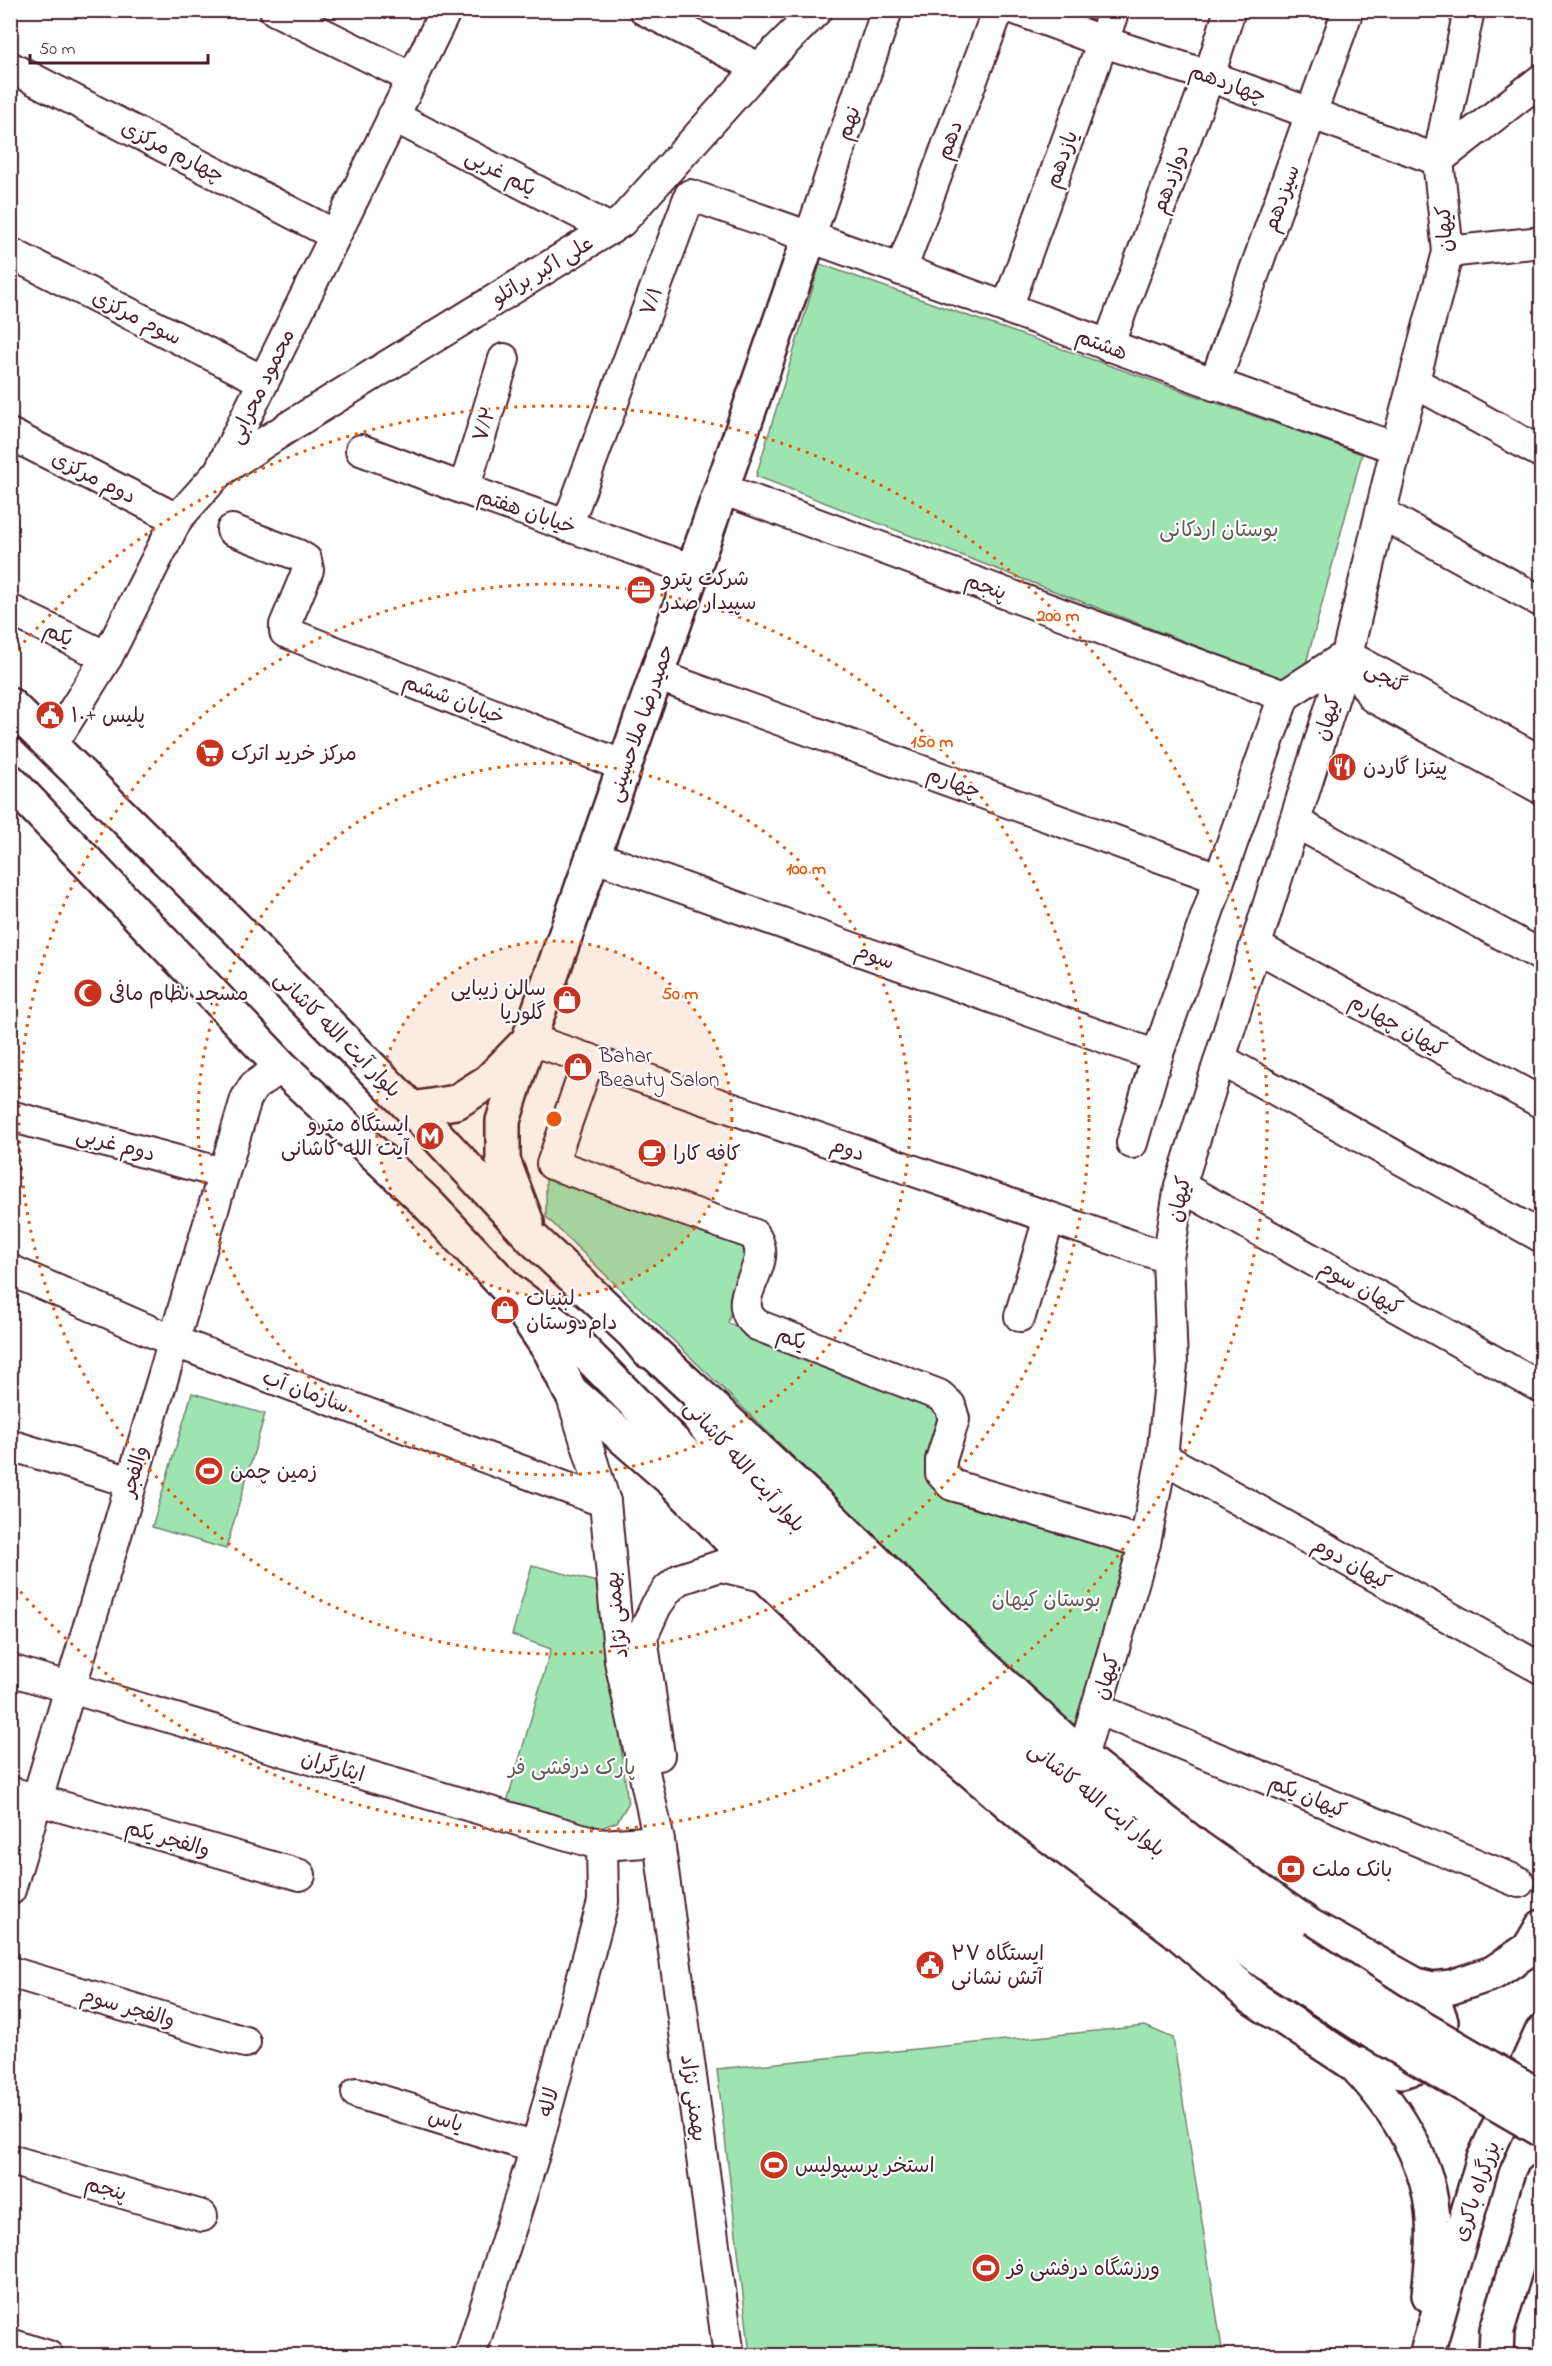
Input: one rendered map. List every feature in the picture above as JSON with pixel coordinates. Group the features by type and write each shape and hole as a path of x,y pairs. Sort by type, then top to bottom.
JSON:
{"main road":[{"name":"حمیدرضا ملاحسینی","path":"533,1239 503,1160 503,1121 529,1039 810,236"},
{"name":"بلوار آیت الله کاشانی","path":"10,705 240,932 412,1109 533,1239 634,1334 723,1449 805,1534 951,1677 1062,1772 1172,1860 1376,2034 1542,2130"},
{"name":"بلوار آیت الله کاشانی","path":"10,782 282,1067 426,1202 508,1289 563,1330 806,1577 945,1710 1045,1796 1155,1883 1287,1960 1391,2010 1542,2098"},
{"path":"412,1109 456,1102 489,1081 529,1039"},
{"path":"508,1289 550,1353 570,1391 674,1482 767,1578 921,1728 1029,1821 1175,1930 1253,1998 1354,2064 1386,2101 1410,2140 1428,2186 1434,2222 1426,2352"},
{"path":"634,1334 825,1512 970,1654 1082,1756 1197,1847 1301,1919 1416,1985 1428,1996 1436,2007 1441,2021 1440,2035 1436,2048 1421,2063 1402,2071 1354,2064"},
{"path":"1416,1985 1432,1989 1451,1987 1493,1973 1529,1949 1542,1927"},
{"name":"بزرگراه باکری","path":"1426,2352 1483,2161 1542,2032"},
{"path":"1496,2355 1497,2330 1542,2181"}],"street":[{"path":"275,10 412,78"},
{"name":"محمود محرابی","path":"52,745 107,657 177,519 219,472 446,10"},
{"path":"645,10 759,68"},
{"name":"علی اکبر براتلو","path":"219,472 621,222 759,68 817,10"},
{"name":"نهم","path":"810,236 887,10"},
{"name":"دهم","path":"901,270 998,10"},
{"name":"چهاردهم","path":"1018,10 1104,42 1209,76 1438,160"},
{"name":"یازدهم","path":"1007,308 1114,10"},
{"name":"دوازدهم","path":"1108,346 1209,76 1230,10"},
{"name":"سیزدهم","path":"1214,385 1348,10"},
{"name":"کیهان","path":"1082,1756 1145,1543 1162,1457 1172,1364 1168,1258 1180,1186 1347,656 1396,448 1449,252 1438,160 1469,10"},
{"name":"چهارم مرکزی","path":"10,67 335,235"},
{"path":"1438,160 1542,80"},
{"name":"یکم غربی","path":"393,116 610,229"},
{"name":"۷/۱","path":"567,526 690,195 810,236"},
{"name":"هشتم","path":"810,236 1214,385 1396,448"},
{"path":"1449,252 1542,242"},
{"name":"سوم مرکزی","path":"10,253 263,381"},
{"name":"۷/۲","path":"464,489 504,359"},
{"path":"1414,382 1542,453"},
{"name":"دوم مرکزی","path":"10,434 177,519"},
{"name":"خیابان هفتم","path":"361,450 693,570"},
{"name":"پنجم","path":"722,489 1284,696"},
{"path":"1381,513 1542,602"},
{"name":"خیابان ششم","path":"232,530 306,560 308,570 285,625 285,632 624,766"},
{"name":"یکم","path":"10,610 107,657"},
{"name":"کیهان","path":"1284,696 1347,656"},
{"name":"گنجی","path":"1347,656 1542,762"},
{"name":"گنجی","path":"1347,656 1373,697 1542,789"},
{"name":"چهارم","path":"656,675 1218,878"},
{"path":"1132,1143 1156,1056 1284,696"},
{"path":"1295,822 1542,956"},
{"name":"سوم","path":"593,855 1156,1056"},
{"name":"کیهان چهارم","path":"1256,946 1542,1103"},
{"name":"دوم","path":"529,1039 1168,1258"},
{"name":"یکم","path":"589,1059 552,1164 753,1234 760,1242 761,1255 747,1299 747,1313 757,1325 939,1395 950,1405 954,1419 941,1460 941,1473 952,1485 1145,1543"},
{"path":"1220,1059 1542,1238"},
{"name":"والفجر","path":"10,1890 24,1796 70,1688 222,1173 246,1099 254,1086 282,1067"},
{"name":"دوم غربی","path":"10,1116 222,1173"},
{"name":"کیهان سوم","path":"1180,1186 1542,1388"},
{"path":"1020,1316 1049,1218"},
{"name":"سازمان آب","path":"10,1270 173,1341 605,1502"},
{"name":"بهمنی نژاد","path":"570,1391 605,1502 620,1661 658,1841 729,2355"},
{"path":"10,1445 131,1482"},
{"name":"کیهان دوم","path":"1162,1457 1542,1669"},
{"name":"بهمنی نژاد","path":"658,1841 664,1791 642,1636 656,1606 668,1589 680,1579 720,1566 767,1578"},
{"name":"ایثارگران","path":"10,1670 602,1845 658,1841"},
{"name":"کیهان یکم","path":"1097,1709 1519,1882"},
{"name":"والفجر یکم","path":"24,1796 300,1875"},
{"name":"لاله","path":"470,2355 536,2148 603,1902 602,1845"},
{"name":"والفجر سوم","path":"10,1972 245,2042"},
{"name":"یاس","path":"357,2093 536,2148"},
{"name":"پنجم","path":"10,2160 202,2216"},
{"path":"10,2344 48,2355"}],"green space":[{"name":"بوستان اردکانی","path":"820,264 1362,454 1300,686 756,476"},
{"name":"بوستان کیهان","path":"546,1171 749,1244 728,1323 945,1411 932,1487 1136,1550 1081,1736 546,1217"},
{"name":"زمین چمن","path":"192,1393 265,1414 226,1549 152,1527"},
{"name":"پارک درفشی فر","path":"532,1565 597,1582 609,1649 628,1804 617,1822 598,1829 507,1802 551,1649 512,1635"},
{"path":"1145,2026 1173,2038 1223,2355 750,2355 717,2069"}],"place":[{"name":"شرکت پترو سپیدار صدر","path":"641,590"},
{"name":"پلیس +۱۰","path":"50,715"},
{"name":"مرکز خرید اترک","path":"210,753"},
{"name":"پیتزا گاردن","path":"1342,767"},
{"name":"مسجد نظام مافی","path":"88,993"},
{"name":"سالن زیبایی گلوريا","path":"567,1000"},
{"name":"Bahar Beauty Salon","path":"578,1067"},
{"name":"ایستگاه مترو آیت الله کاشانی","path":"430,1136"},
{"name":"کافه کارا","path":"652,1153"},
{"name":"لبنیات دام‌دوستان","path":"505,1310"},
{"name":"زمین چمن","path":"209,1471"},
{"name":"بانک ملت","path":"1291,1869"},
{"name":"ایستگاه ۲۷ آتش نشانی","path":"930,1965"},
{"name":"استخر پرسپولیس","path":"774,2165"},
{"name":"ورزشگاه درفشی فر","path":"986,2268"}]}
